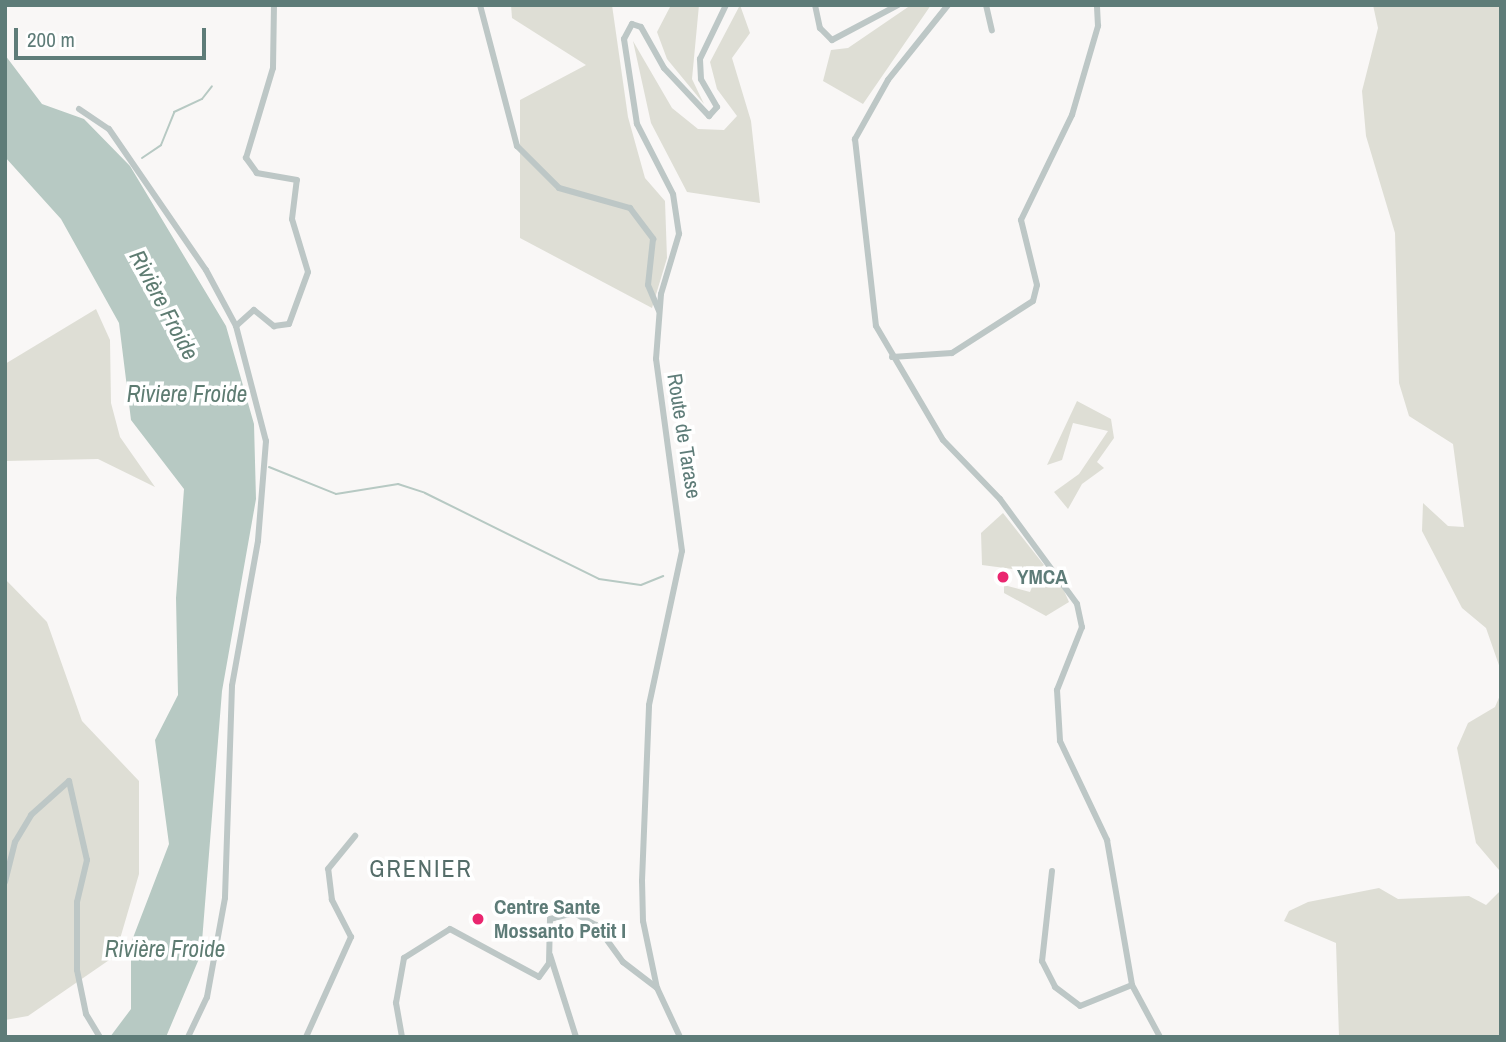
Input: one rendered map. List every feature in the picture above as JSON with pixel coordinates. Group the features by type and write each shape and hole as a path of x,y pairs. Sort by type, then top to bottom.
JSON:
{"street":[{"path":"236,326 259,309 274,326 289,324 308,272 292,219 297,180 257,173 246,158 273,68 274,5"},
{"path":"480,5 517,146 559,188 630,208 653,239 648,285 659,311"},
{"name":"Route de Tarase","path":"657,988 643,922 647,744 682,551 656,389 659,311 677,218 673,194 637,124 625,32 632,24 642,27 664,68 709,116 717,107 701,79 700,59 726,5"},
{"path":"815,5 820,28 832,40 898,5"},
{"path":"948,5 888,80 855,139 876,326 943,440 1000,499 1077,604 1082,627 1057,690 1060,741 1107,840 1132,985 1160,1037"},
{"path":"986,5 992,30"},
{"path":"892,357 953,353 1033,301 1037,285 1021,220 1072,115 1098,26 1097,5"},
{"path":"79,109 109,130 149,182 236,326 267,457 233,674 225,898 207,997 188,1037"},
{"path":"5,882 15,842 31,815 69,781 87,860 77,902 77,970 86,1014 100,1037"},
{"path":"306,1037 351,937 332,900 328,869 355,836"},
{"path":"1052,871 1042,961 1055,987 1080,1006 1132,985"},
{"path":"402,1037 396,990 404,958 416,945 450,929 539,977 547,970 550,919 574,912 596,925 623,962 657,988 680,1037"},
{"path":"548,950 576,1037"}],"shaded area":[{"path":"511,5 612,5 628,117 645,178 665,201 667,258 652,308 520,238 520,100 586,65 512,18"},
{"path":"671,5 699,5 692,79 704,104 667,59 657,32"},
{"path":"740,5 750,33 732,58 751,121 760,203 687,192 651,123 633,41 672,108 698,129 724,130 737,116 717,89 710,62"},
{"path":"911,5 931,5 863,104 823,81 831,50 848,48"},
{"path":"1373,5 1501,5 1501,671 1486,628 1462,608 1422,531 1423,503 1448,526 1464,527 1453,444 1409,416 1399,383 1395,233 1366,136 1362,91 1378,28"},
{"path":"96,309 110,340 111,403 120,437 155,487 98,459 5,461 5,364"},
{"path":"1077,401 1111,419 1114,438 1097,462 1104,468 1082,484 1068,509 1054,492 1079,474 1108,431 1073,423 1062,460 1047,465"},
{"path":"1003,513 1044,565 1035,572 982,565 981,533"},
{"path":"5,579 47,622 82,721 139,781 139,874 115,956 28,1016 5,1020"},
{"path":"1034,582 1061,584 1069,602 1046,616 1004,593 1004,585 1030,592"},
{"path":"1501,693 1499,870 1476,843 1457,748 1468,723 1495,707"},
{"path":"1379,888 1398,899 1469,896 1486,905 1501,890 1501,1037 1339,1037 1336,943 1284,921 1289,911 1308,902"}],"water":[{"name":"Riviere Froide","path":"5,55 42,104 84,119 130,166 226,326 254,424 256,499 222,691 201,954 166,1037 110,1037 131,1009 131,943 169,844 155,740 178,695 176,598 184,489 131,420 119,323 61,219 5,157"}],"waterway":[{"path":"142,158 161,145 174,112 202,99 212,86"},
{"path":"269,467 336,494 398,484 425,493 599,579 641,585 663,576"}],"place":[{"name":"YMCA","path":"1003,577"},
{"name":"Centre Sante Mossanto Petit I","path":"478,919"}],"district":[{"name":"GRENIER","path":"421,869"}],"water label":[{"name":"Rivière Froide","path":"164,305"},
{"name":"Rivière Froide","path":"165,949"}]}
